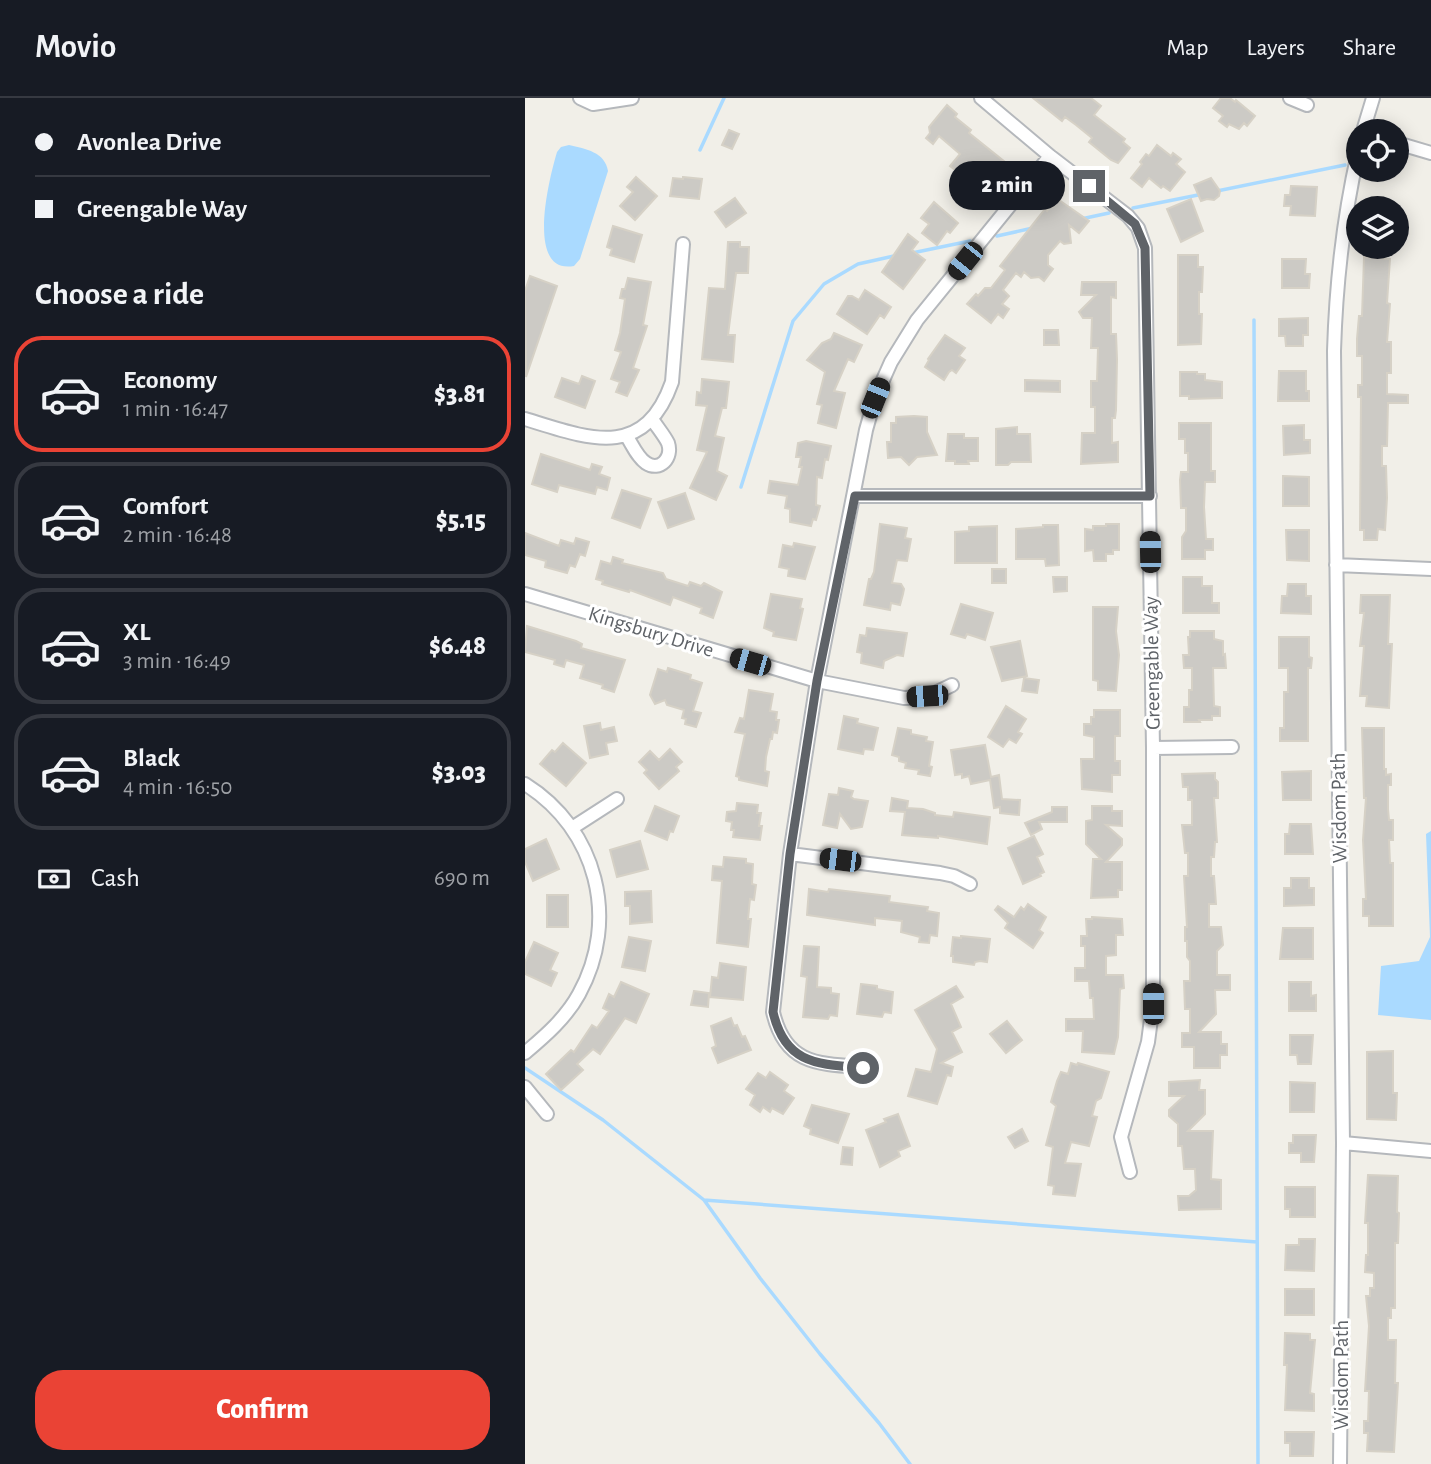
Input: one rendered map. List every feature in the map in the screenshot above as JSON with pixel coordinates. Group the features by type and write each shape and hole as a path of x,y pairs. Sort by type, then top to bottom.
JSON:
{"street":[{"path":"580,98 593,104 632,98"},
{"name":"Greengable Way","path":"981,98 1128,216 1142,237 1145,248 1153,748 1153,1004 1148,1042 1121,1137 1130,1172"},
{"path":"1290,98 1307,104"},
{"path":"1367,119 1373,98"},
{"path":"1409,147 1431,153"},
{"path":"863,1068 824,1065 795,1053 784,1042 773,1012 790,854 817,681 866,430 875,398 891,362 917,320 1050,156"},
{"name":"Wisdom Path","path":"1340,1464 1343,1143 1333,365 1335,293 1341,241 1352,182"},
{"path":"525,419 594,439 608,439 626,435 652,419 667,396 672,382 683,244"},
{"path":"626,435 643,461 654,466 661,465 667,458 669,446 652,419"},
{"path":"855,496 1150,496"},
{"path":"1336,565 1431,569"},
{"name":"Kingsbury Drive","path":"525,594 817,681 904,698 927,696 952,685"},
{"path":"1153,748 1232,747"},
{"path":"525,784 564,816 572,828 589,862 600,904 599,933 579,995 562,1018 525,1054"},
{"path":"572,828 617,799"},
{"path":"790,854 940,873 970,884"},
{"path":"525,1087 547,1114"},
{"path":"1343,1143 1431,1151"}],"water":[{"path":"569,145 599,155 608,171 580,259 574,266 559,265 550,256 545,241 544,223 549,182 557,152 561,147"},
{"path":"1431,831 1431,1020 1378,1015 1381,966 1419,961 1430,937 1426,834"}],"building":[{"path":"1033,98 1091,98 1101,106 1094,115 1125,139 1123,142 1130,148 1118,163 1111,160 1089,142 1092,138 1076,125 1065,117 1062,121"},
{"path":"1221,98 1230,98 1235,102 1236,100 1255,116 1247,126 1244,123 1239,129 1229,124 1227,127 1219,121 1223,116 1213,108"},
{"path":"947,105 957,114 955,117 971,130 969,133 1005,162 991,180 980,175 976,180 962,170 959,173 950,166 960,154 939,136 933,144 926,138 930,133 929,127"},
{"path":"729,130 739,134 732,149 722,145"},
{"path":"1157,145 1171,156 1173,153 1181,159 1176,164 1185,172 1170,191 1163,186 1161,188 1149,178 1142,187 1131,178 1146,154 1149,156"},
{"path":"636,177 657,196 635,220 620,206 633,192 627,187"},
{"path":"673,178 702,179 699,199 670,196"},
{"path":"1211,178 1220,191 1219,196 1214,200 1201,201 1194,185"},
{"path":"1291,186 1317,187 1315,216 1290,215 1291,206 1284,206 1285,195 1290,195"},
{"path":"735,198 746,213 726,227 715,212"},
{"path":"1191,199 1203,231 1181,242 1167,209"},
{"path":"1059,200 1089,221 1079,233 1069,225 1071,243 1064,244 1060,241 1048,255 1048,265 1053,269 1044,281 1039,277 1031,278 1024,272 1021,277 1016,273 1003,290 1009,296 1002,304 1009,309 1003,318 998,314 991,323 967,304 985,288 991,288 1005,270 1000,266 1045,209 1047,211"},
{"path":"934,202 958,223 950,233 947,231 937,245 922,233 929,224 921,218"},
{"path":"613,226 642,235 634,262 610,255 612,249 607,247"},
{"path":"908,234 918,242 912,250 925,260 903,289 882,272"},
{"path":"728,242 740,242 740,247 749,247 748,273 736,273 728,335 735,335 733,362 702,359 709,288 725,289"},
{"path":"1178,255 1198,255 1198,267 1203,267 1202,292 1199,292 1199,314 1202,314 1201,344 1178,345"},
{"path":"1282,259 1306,259 1305,274 1310,274 1309,288 1282,288"},
{"path":"1364,259 1390,259 1387,342 1391,342 1391,373 1387,373 1387,394 1408,395 1408,403 1388,403 1387,446 1382,446 1382,466 1386,466 1385,530 1378,529 1377,540 1364,540 1364,530 1360,530 1361,397 1358,397 1358,385 1362,385 1362,356 1357,356 1357,339 1359,316 1362,316"},
{"path":"530,276 557,286 526,377 525,291"},
{"path":"628,278 651,282 643,325 647,326 633,368 639,370 627,396 616,392 620,382 611,379 621,352 615,350 625,299 620,298"},
{"path":"1082,282 1116,282 1116,298 1111,297 1111,334 1116,334 1117,359 1112,443 1118,442 1118,462 1081,464 1082,433 1095,433 1091,381 1097,381 1098,348 1091,348 1092,318 1083,318 1079,312 1096,295 1081,295"},
{"path":"865,290 891,307 884,318 880,315 867,334 837,314 848,296 859,300"},
{"path":"1308,318 1308,335 1303,335 1303,346 1286,346 1285,336 1279,336 1279,319"},
{"path":"1044,330 1058,330 1059,345 1044,345"},
{"path":"834,333 862,345 854,362 848,359 834,391 845,393 836,428 818,423 822,405 817,404 825,372 807,360 822,343 831,339"},
{"path":"945,335 965,348 959,356 965,360 956,373 952,370 944,380 925,367"},
{"path":"1279,371 1306,371 1309,401 1278,401"},
{"path":"1180,372 1197,372 1205,374 1205,380 1222,382 1222,398 1189,399 1189,396 1180,396"},
{"path":"582,376 595,381 585,408 555,397 562,378 579,384"},
{"path":"702,379 729,382 726,408 722,408 715,436 724,438 717,471 727,476 716,500 690,488 707,452 697,450 707,406 696,405 697,392 701,393"},
{"path":"1025,380 1060,381 1060,392 1025,391"},
{"path":"896,417 927,417 927,432 937,455 917,457 909,465 901,457 888,458 887,442 891,442 891,423 896,423"},
{"path":"1179,423 1211,423 1211,471 1215,471 1215,482 1205,482 1204,507 1206,539 1213,539 1213,550 1205,550 1205,559 1182,559 1186,508 1181,508 1180,480 1181,472 1188,472 1188,453 1185,453 1185,439 1179,439"},
{"path":"1304,425 1304,440 1310,440 1310,453 1284,455 1283,426"},
{"path":"1017,427 1017,434 1030,434 1031,462 996,465 996,429"},
{"path":"948,434 964,434 964,438 978,438 978,461 955,464 955,461 946,461"},
{"path":"806,441 831,446 828,460 825,459 822,478 817,477 816,505 820,506 811,526 790,522 790,509 785,508 787,496 768,493 770,481 798,485 802,467 799,467 801,457 796,457 798,443"},
{"path":"541,454 590,470 592,464 602,467 599,474 610,478 607,490 597,487 595,494 559,485 557,492 532,484"},
{"path":"1283,476 1309,477 1309,506 1283,506"},
{"path":"622,490 651,499 640,528 612,518"},
{"path":"685,493 694,519 668,528 658,502"},
{"path":"880,524 907,528 905,538 911,539 907,561 897,560 892,583 901,584 904,589 900,605 891,603 890,610 864,605 869,579 874,572"},
{"path":"1119,524 1119,550 1106,554 1106,561 1094,561 1093,550 1085,551 1085,529 1093,530 1093,526"},
{"path":"1058,525 1059,565 1046,566 1045,559 1016,559 1016,529"},
{"path":"997,526 997,563 955,563 955,532 969,531 969,527"},
{"path":"1286,530 1309,530 1309,561 1287,560"},
{"path":"525,533 559,546 561,540 574,544 576,538 589,542 585,556 580,554 575,567 570,565 567,573 545,567 546,561 525,555"},
{"path":"794,543 815,547 805,579 788,576 789,569 779,567 783,545 793,547"},
{"path":"613,557 623,560 622,563 663,573 666,579 688,586 690,582 701,586 704,583 722,592 713,618 700,613 702,608 673,597 670,605 630,590 629,592 602,584 603,581 596,579 601,561 611,564"},
{"path":"992,569 1006,569 1006,583 992,583"},
{"path":"1053,577 1067,577 1067,591 1054,592"},
{"path":"1183,577 1202,577 1202,586 1212,586 1212,603 1219,603 1219,613 1183,613"},
{"path":"1288,584 1306,584 1306,596 1311,596 1311,614 1281,613 1282,596 1287,596"},
{"path":"771,594 802,599 800,608 803,609 796,640 773,636 774,632 764,628"},
{"path":"1361,595 1390,595 1388,644 1392,644 1389,708 1366,706 1367,696 1360,696 1364,646 1360,646 1364,613 1360,613"},
{"path":"961,604 993,613 985,640 967,634 965,638 951,634"},
{"path":"1093,607 1118,607 1116,631 1119,655 1116,691 1098,690 1098,681 1093,680"},
{"path":"527,626 576,641 582,644 581,648 625,660 614,692 602,688 603,685 580,678 584,665 566,660 564,667 554,664 555,660 525,652"},
{"path":"867,628 907,633 903,656 897,655 884,661 883,668 861,663 862,653 857,652 860,635 866,636"},
{"path":"1190,631 1214,631 1214,639 1223,641 1226,668 1213,668 1214,706 1220,707 1220,716 1212,716 1212,720 1184,722 1184,707 1189,707 1189,690 1192,690 1192,668 1184,668 1183,655 1189,655"},
{"path":"1279,637 1309,637 1309,657 1312,658 1311,668 1308,668 1308,741 1280,741 1280,728 1284,728 1284,692 1288,692 1288,668 1279,668"},
{"path":"1020,641 1027,676 1002,681 991,647"},
{"path":"668,668 691,675 690,679 702,683 693,711 701,713 696,727 685,724 686,719 682,718 684,710 667,705 665,700 655,704 650,695 658,669 667,672"},
{"path":"1024,678 1039,680 1037,693 1022,691"},
{"path":"749,690 773,694 770,711 777,712 776,720 779,720 777,733 773,732 766,757 765,771 769,772 767,786 739,780 736,776 745,734 735,732 740,718 744,719"},
{"path":"1006,706 1026,719 1018,732 1022,734 1016,743 1009,739 1003,747 988,737"},
{"path":"1094,710 1120,710 1120,736 1115,736 1115,761 1120,761 1120,775 1112,775 1112,792 1082,789 1081,759 1094,759 1094,737 1084,735 1084,724 1091,724"},
{"path":"844,716 858,719 857,723 878,728 873,750 864,749 863,754 838,749"},
{"path":"600,723 601,730 614,727 617,741 606,743 608,754 590,758 584,726"},
{"path":"898,728 911,730 911,734 927,737 926,741 933,742 930,776 918,774 919,770 905,768 906,763 892,755"},
{"path":"1362,728 1384,728 1384,769 1386,775 1391,774 1388,809 1389,820 1393,820 1393,840 1389,840 1390,863 1393,863 1393,926 1369,926 1369,916 1363,916 1363,899 1366,899 1363,840 1366,798"},
{"path":"563,743 586,763 566,786 540,764 552,750 555,752"},
{"path":"985,745 991,777 999,775 1002,799 1020,800 1019,815 1000,813 1000,807 994,808 990,780 971,784 969,776 962,778 962,774 955,775 951,750"},
{"path":"670,749 682,762 676,767 679,771 659,789 644,773 647,770 639,762 650,751 659,760"},
{"path":"1311,771 1311,800 1283,800 1282,772"},
{"path":"1215,773 1218,782 1218,798 1214,798 1217,842 1214,857 1211,857 1211,876 1214,876 1216,904 1209,904 1209,927 1221,927 1223,945 1217,951 1217,975 1230,975 1230,990 1215,990 1216,1014 1199,1032 1221,1032 1221,1044 1227,1044 1227,1055 1220,1055 1220,1068 1194,1068 1194,1047 1182,1047 1182,1033 1190,1033 1190,1009 1185,1009 1184,981 1190,981 1190,961 1185,941 1187,927 1184,876 1188,876 1188,853 1185,853 1182,825 1192,825 1192,800 1188,800 1188,787 1183,787 1182,774"},
{"path":"839,788 853,791 851,797 854,799 868,801 862,827 851,829 840,814 837,828 823,825 829,794 838,795"},
{"path":"892,798 908,801 907,808 923,809 935,815 953,817 954,812 990,817 987,844 938,836 902,835 905,812 890,811"},
{"path":"737,803 758,805 757,813 761,813 759,826 762,826 760,840 733,837 732,822 726,821 727,812 736,811"},
{"path":"655,806 679,816 667,840 645,831"},
{"path":"1092,806 1112,806 1112,811 1122,811 1122,826 1106,825 1122,839 1122,845 1106,862 1122,862 1122,890 1118,890 1118,897 1091,898 1093,859 1101,859 1086,844 1086,821 1092,820"},
{"path":"1052,807 1067,807 1067,822 1039,822 1042,829 1031,835 1025,823 1052,812"},
{"path":"1290,824 1311,824 1313,854 1285,854 1285,834 1289,834"},
{"path":"1034,836 1043,854 1037,857 1044,872 1023,884 1008,848"},
{"path":"546,839 559,869 533,881 525,862 525,849"},
{"path":"640,841 648,869 617,877 610,850"},
{"path":"724,857 746,859 746,863 753,864 752,884 756,885 754,900 750,899 748,947 717,943 722,881 712,880 713,866 723,867"},
{"path":"1291,878 1309,878 1309,888 1314,888 1314,905 1284,906 1284,888 1291,888"},
{"path":"809,889 890,896 889,902 928,907 927,911 939,913 937,936 930,935 929,943 919,942 920,937 901,932 902,921 875,918 875,925 807,915"},
{"path":"651,891 652,922 630,924 630,906 625,906 625,892"},
{"path":"547,895 568,895 568,927 547,927"},
{"path":"1028,904 1046,917 1039,930 1043,933 1033,948 1005,928 1008,923 995,910 998,906 1014,917 1021,907 1024,910"},
{"path":"1086,919 1122,919 1123,935 1116,935 1116,955 1106,956 1106,975 1123,975 1124,988 1120,989 1118,1037 1114,1054 1082,1052 1083,1031 1066,1031 1066,1019 1094,1019 1089,981 1075,981 1075,968 1085,968 1085,946 1081,946 1081,936 1087,936"},
{"path":"1283,928 1313,928 1313,959 1280,959"},
{"path":"629,937 651,941 645,971 622,967"},
{"path":"953,937 990,939 987,962 975,962 974,965 953,962"},
{"path":"534,942 558,953 550,970 557,973 551,986 525,974 525,962"},
{"path":"804,946 819,947 817,987 831,988 831,993 839,994 837,1016 830,1015 828,1019 803,1017 807,977 801,976"},
{"path":"720,963 746,967 743,1000 710,997 712,977 718,978"},
{"path":"621,982 649,994 636,1023 625,1018 600,1054 593,1049 577,1064 583,1070 561,1090 546,1074 571,1050 574,1052 592,1025 597,1028 609,1011 603,1008 609,994 614,997"},
{"path":"1289,982 1311,982 1311,996 1316,995 1316,1011 1289,1011"},
{"path":"861,984 893,992 891,1013 884,1012 882,1017 857,1014"},
{"path":"956,986 963,997 951,1004 961,1027 952,1032 962,1052 941,1063 953,1067 951,1076 947,1075 937,1104 908,1096 916,1069 931,1072 937,1049 915,1010"},
{"path":"694,991 709,993 708,1007 691,1005"},
{"path":"731,1018 742,1037 745,1036 751,1050 718,1063 712,1048 716,1046 711,1026"},
{"path":"1007,1021 1022,1040 1006,1053 990,1034"},
{"path":"1290,1035 1313,1035 1311,1064 1298,1064 1297,1055 1290,1055"},
{"path":"1393,1051 1393,1093 1397,1093 1396,1120 1367,1119 1367,1052"},
{"path":"1071,1063 1109,1072 1101,1098 1096,1101 1092,1116 1097,1117 1089,1146 1071,1142 1065,1163 1081,1164 1075,1196 1053,1194 1054,1186 1048,1185 1053,1147 1046,1145 1056,1106 1051,1102 1057,1081 1061,1072 1068,1074"},
{"path":"770,1072 788,1085 784,1091 794,1098 783,1114 772,1108 770,1112 763,1107 760,1112 750,1105 755,1095 746,1089 758,1073 766,1078"},
{"path":"1200,1080 1199,1090 1205,1090 1205,1114 1188,1131 1213,1131 1211,1179 1221,1180 1221,1209 1179,1210 1178,1196 1189,1196 1196,1190 1195,1169 1184,1169 1182,1146 1178,1146 1178,1124 1169,1116 1169,1110 1184,1096 1169,1096 1169,1082"},
{"path":"1290,1082 1315,1083 1314,1112 1290,1112"},
{"path":"812,1105 849,1114 838,1143 810,1134 811,1129 804,1126"},
{"path":"898,1114 910,1146 898,1151 900,1156 880,1167 866,1130"},
{"path":"1022,1129 1028,1141 1015,1148 1008,1137"},
{"path":"1293,1135 1316,1135 1314,1162 1301,1162 1301,1153 1289,1153 1289,1143 1293,1143"},
{"path":"843,1147 853,1148 852,1165 841,1164"},
{"path":"1368,1175 1398,1176 1395,1308 1391,1308 1391,1318 1388,1318 1388,1340 1396,1340 1395,1383 1398,1383 1394,1452 1367,1451 1368,1433 1364,1433 1364,1421 1368,1421 1369,1391 1365,1391 1369,1326 1366,1296 1370,1296 1370,1288 1374,1288 1374,1273 1365,1272 1368,1255 1368,1223 1365,1223"},
{"path":"1285,1187 1315,1187 1315,1217 1290,1217 1290,1209 1285,1209"},
{"path":"1299,1239 1315,1239 1314,1271 1285,1270 1286,1245 1299,1245"},
{"path":"1285,1289 1314,1289 1314,1315 1285,1315"},
{"path":"1285,1333 1310,1334 1310,1340 1315,1340 1310,1393 1314,1394 1314,1411 1285,1410"},
{"path":"1285,1432 1314,1432 1313,1456 1290,1456 1290,1443 1285,1443"}],"waterway":[{"path":"700,150 724,98"},
{"path":"1217,191 1345,165"},
{"path":"1133,208 1203,194"},
{"path":"1081,219 1109,213"},
{"path":"997,236 1033,228"},
{"path":"912,253 970,241"},
{"path":"741,487 793,321 824,284 858,264 894,256"},
{"path":"1254,320 1258,1464"},
{"path":"525,1068 603,1120 704,1200 760,1278 910,1464"},
{"path":"704,1200 1257,1242"}],"route":[{"path":"863,1068 824,1065 795,1053 784,1042 773,1012 790,854 817,681 855,496 1150,496 1145,248 1138,228 1128,216 1089,186"}]}
